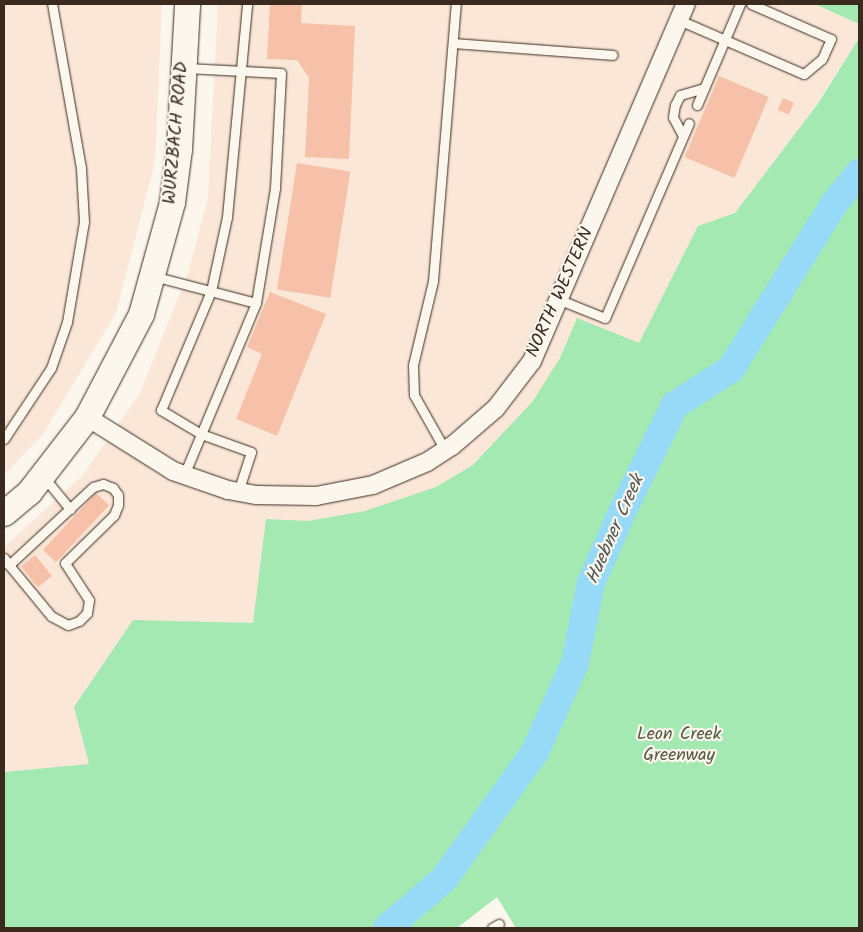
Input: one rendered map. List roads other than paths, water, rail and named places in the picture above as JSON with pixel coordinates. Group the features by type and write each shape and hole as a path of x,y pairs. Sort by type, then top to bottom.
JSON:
{"main road":[{"name":"WURZBACH ROAD","path":"4,514 43,476 87,417 141,314 172,202 187,4"}],"street":[{"name":"NORTH WESTERN","path":"87,417 147,457 184,476 238,492 286,497 345,492 401,474 445,450 475,428 515,385 532,361 560,300 686,4"}],"lane":[{"path":"4,439 51,368 67,322 84,222 81,168 52,4"},
{"path":"238,492 251,452 201,434 161,410 211,291 228,217 247,4"},
{"path":"445,450 414,395 413,364 433,281 456,4"},
{"path":"697,105 740,4"},
{"path":"679,20 804,74 822,59 831,39 751,4"},
{"path":"454,43 613,55"},
{"path":"183,67 281,73 275,188 256,303 184,476"},
{"path":"683,136 673,117 675,105 680,95 704,88"},
{"path":"560,300 605,318 689,123"},
{"path":"153,276 256,303"},
{"path":"43,476 70,509"},
{"path":"103,484 113,488 118,495 114,515 64,563 89,600 86,613 79,621 68,625 51,616 7,562 93,487 103,484"}],"waterway":[{"name":"Huebner Creek","path":"387,928 444,879 535,752 575,663 591,583 623,510 675,405 731,369 834,204 859,173"}],"park label":[{"name":"Leon Creek Greenway","path":"679,746"}]}
